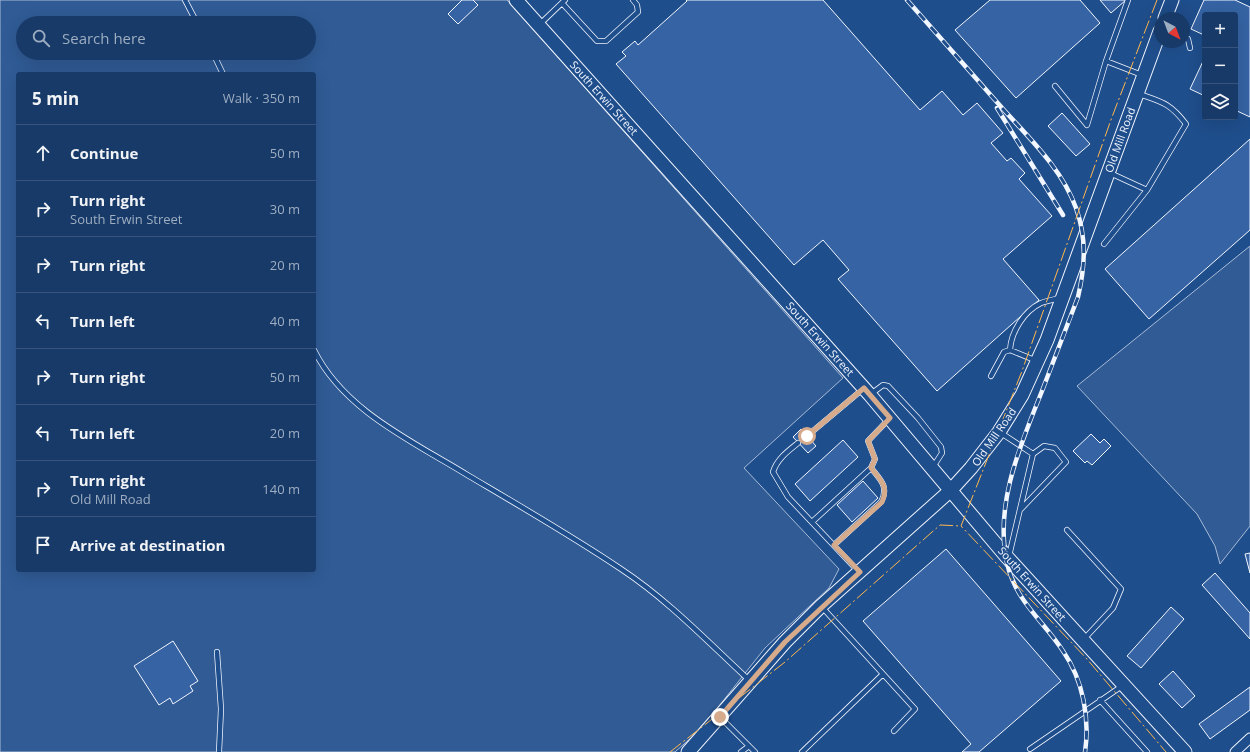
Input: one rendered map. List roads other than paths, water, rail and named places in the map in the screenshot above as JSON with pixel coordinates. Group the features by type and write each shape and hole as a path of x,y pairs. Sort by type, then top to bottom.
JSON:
{"street":[{"name":"South Erwin Street","path":"518,1 867,391 1009,559 1185,752"},
{"path":"1166,12 1169,1"},
{"name":"Old Mill Road","path":"688,752 785,642 821,606 951,490 972,468 999,432 1022,395 1038,361 1063,297 1154,48"},
{"path":"1234,752 1250,738"}],"lane":[{"path":"185,0 193,16"},
{"path":"539,26 563,2 598,41 606,41 638,12 637,5 633,0"},
{"path":"1055,86 1088,126 1106,61 1128,0"},
{"path":"216,60 222,72"},
{"path":"1106,61 1144,75"},
{"path":"1104,244 1147,190 1186,124 1176,110 1168,105 1137,93"},
{"path":"1109,172 1147,190"},
{"path":"1010,350 1012,339 1018,326 1028,313 1041,303 1063,297"},
{"path":"991,376 1004,352 1010,350 1038,361"},
{"path":"316,353 323,365 342,389 371,414 424,449 623,570 664,601 750,682"},
{"path":"807,436 867,391 883,385 888,386 918,418 941,447 942,453 933,468"},
{"path":"812,522 871,468 875,459 868,441 890,418"},
{"path":"999,432 1032,454"},
{"path":"798,443 775,465 773,472 788,497 860,572"},
{"path":"1009,559 1019,510 1032,454 1044,446 1055,448 1066,462 1019,510"},
{"path":"834,545 882,502 886,488 871,468"},
{"path":"1067,530 1121,590 1113,608 1083,640"},
{"path":"821,606 915,709 894,731"},
{"path":"217,652 221,709 219,752"},
{"path":"802,752 884,674"},
{"path":"1030,749 1124,685"},
{"path":"1100,700 1147,752"},
{"path":"720,717 755,752"},
{"path":"741,752 749,746"}],"railway":[{"path":"907,0 1054,167 1070,194 1080,219 1084,252 1078,297 1018,453 1007,497 1004,519 1004,541 1007,563 1011,577 1017,589 1030,610 1063,651 1076,674 1086,713 1085,752"},
{"path":"997,108 1063,215"}]}
